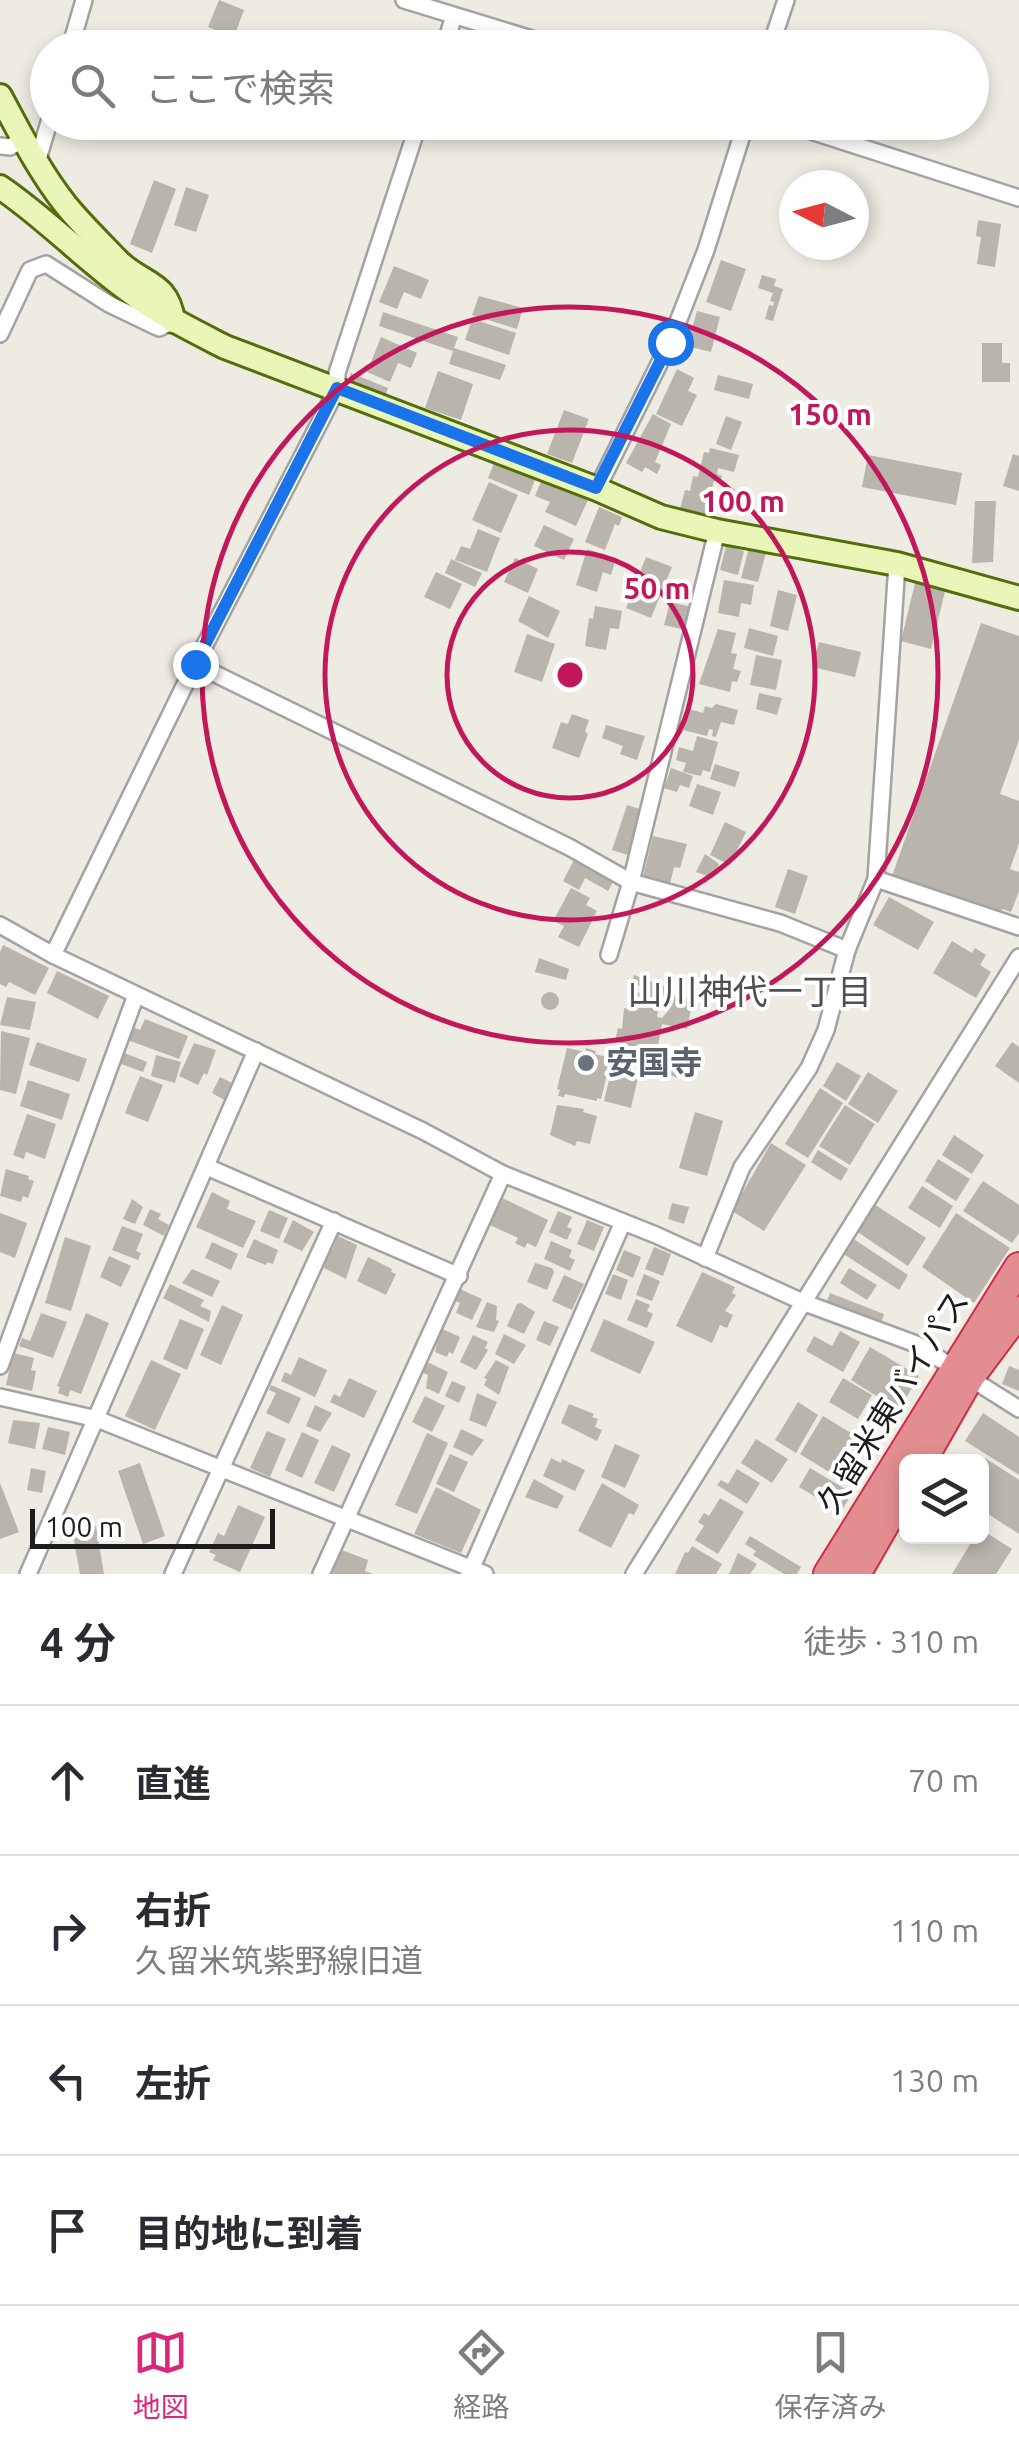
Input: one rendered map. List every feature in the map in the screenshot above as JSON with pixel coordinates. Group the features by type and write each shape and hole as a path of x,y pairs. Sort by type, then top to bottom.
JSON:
{"highway":[{"name":"久留米東バイパス","path":"828,1574 961,1372 1019,1267"},
{"name":"久留米東バイパス","path":"925,1454 961,1372 1019,1311"},
{"name":"久留米東バイパス","path":"856,1574 899,1499"}],"street":[{"path":"75,30 84,0"},
{"path":"404,0 501,30"},
{"path":"776,30 786,0"},
{"path":"450,30 454,16"},
{"path":"0,96 65,204 122,266 162,290 171,304 173,321"},
{"path":"0,146 10,148 24,139"},
{"path":"37,163 44,140"},
{"path":"54,955 195,664 337,388 338,373 413,140"},
{"path":"596,488 670,342 706,250 740,140"},
{"path":"839,140 1019,198"},
{"path":"0,186 36,211 128,291 173,321 225,346 596,488 661,517 897,564 1019,598"},
{"path":"0,334 30,270 46,264 109,304 159,328 173,321"},
{"path":"609,954 632,882 717,531"},
{"path":"705,1258 742,1167 809,1068 826,1030 847,950 876,879 897,564"},
{"path":"195,664 569,847 632,882 780,923 847,950"},
{"path":"876,879 1019,927"},
{"path":"0,925 136,995 423,1130 504,1174 805,1303 916,1344 1019,1409"},
{"path":"634,1574 1019,957"},
{"path":"0,1366 136,995"},
{"path":"28,1574 256,1051"},
{"path":"207,1167 458,1276"},
{"path":"321,1574 504,1174"},
{"path":"173,1574 334,1221"},
{"path":"0,1396 98,1419 348,1517 475,1572 623,1222"}],"building":[{"path":"219,0 244,10 237,30 208,27"},
{"path":"154,180 176,189 152,253 130,244"},
{"path":"186,187 209,195 196,232 174,225"},
{"path":"978,220 1001,224 995,267 977,264 981,237 976,236"},
{"path":"721,260 746,269 731,311 706,302"},
{"path":"394,266 429,280 421,299 404,292 397,309 379,302"},
{"path":"762,275 776,279 774,286 783,289 773,321 765,319 769,305 774,302 770,301 773,293 758,288"},
{"path":"479,296 523,308 517,329 472,315"},
{"path":"697,311 720,317 711,352 687,346"},
{"path":"383,312 458,337 454,348 506,365 500,380 449,364 453,351 379,326"},
{"path":"472,319 516,333 509,355 465,340"},
{"path":"381,337 417,353 411,368 398,363 390,382 367,372"},
{"path":"982,343 1002,343 1002,363 1010,363 1010,382 982,382"},
{"path":"677,369 694,378 688,391 697,395 682,426 656,414"},
{"path":"438,371 473,384 461,420 425,408"},
{"path":"351,373 388,388 383,401 346,386"},
{"path":"718,375 753,384 749,399 714,390"},
{"path":"564,410 589,419 572,463 547,454"},
{"path":"653,414 671,424 655,462 661,465 657,474 645,467 642,472 626,463"},
{"path":"726,416 742,422 731,450 716,444"},
{"path":"710,448 739,455 734,472 718,468 717,474 722,476 720,482 714,481 705,515 680,509 685,490 690,491 704,452 709,453"},
{"path":"1013,454 1019,456 1019,491 1003,486"},
{"path":"868,455 962,473 956,505 862,487"},
{"path":"496,458 537,475 529,495 488,478"},
{"path":"542,479 588,500 576,526 545,512 550,502 535,496"},
{"path":"489,482 518,495 501,533 472,520"},
{"path":"975,501 996,501 993,562 972,563"},
{"path":"599,507 622,517 619,526 615,524 605,550 585,542"},
{"path":"544,525 574,539 564,560 534,546"},
{"path":"478,529 500,538 487,572 455,560 461,546 470,549"},
{"path":"750,544 767,549 758,582 741,578"},
{"path":"726,546 744,551 738,575 720,570"},
{"path":"587,549 616,558 611,575 603,572 597,592 576,585"},
{"path":"646,557 672,567 651,618 626,608"},
{"path":"515,558 538,569 528,593 504,582"},
{"path":"451,559 482,573 475,587 445,573"},
{"path":"436,572 462,584 450,609 424,597"},
{"path":"916,579 946,587 931,649 901,641"},
{"path":"724,580 754,585 751,605 741,603 739,617 718,613"},
{"path":"778,590 797,595 788,631 770,626"},
{"path":"529,596 560,611 548,638 518,621"},
{"path":"670,602 696,608 690,631 664,625"},
{"path":"595,606 622,611 619,629 610,628 606,650 585,646"},
{"path":"981,623 1019,636 1019,740 1000,794 1019,801 1019,843 1010,869 1019,872 1019,891 1011,912 1002,909 999,917 891,879"},
{"path":"749,628 778,636 773,656 744,648"},
{"path":"718,629 736,633 731,653 737,654 733,669 741,671 737,682 732,681 730,692 699,684"},
{"path":"527,634 555,644 542,682 514,672"},
{"path":"819,642 861,652 855,677 812,667"},
{"path":"756,655 782,660 776,690 750,685"},
{"path":"759,693 782,698 777,715 756,709"},
{"path":"716,704 738,710 734,725 721,722 716,737 709,729 707,736 683,730 689,709 703,713 705,706 712,708"},
{"path":"572,714 589,720 579,758 552,748 561,722 568,724"},
{"path":"606,725 645,736 637,760 620,754 623,746 602,738"},
{"path":"697,736 718,742 710,772 703,770 701,776 683,772 686,763 676,760 679,747 693,751"},
{"path":"715,764 740,772 735,787 710,779"},
{"path":"671,768 693,776 689,788 680,785 677,792 664,788"},
{"path":"697,784 721,792 713,815 689,806"},
{"path":"627,805 643,810 628,855 612,850"},
{"path":"725,822 746,832 730,865 710,855"},
{"path":"653,836 687,844 670,884 643,877"},
{"path":"705,854 719,864 713,878 696,872"},
{"path":"575,858 614,880 608,891 585,878 579,890 563,881"},
{"path":"788,869 808,876 795,914 775,907"},
{"path":"571,888 590,898 586,905 597,911 579,947 558,937 564,926 553,921"},
{"path":"889,897 934,922 918,950 873,925"},
{"path":"952,941 972,953 975,948 986,955 980,965 991,972 976,998 933,973"},
{"path":"3,945 49,968 35,995 9,982 6,987 0,984"},
{"path":"539,958 569,969 566,980 535,972"},
{"path":"57,971 109,996 98,1019 47,993"},
{"path":"634,975 664,986 665,996 655,996 653,1004 659,1005 657,1017 662,1018 668,1011 668,994 693,999 687,1029 662,1024 657,1051 691,1061 688,1076 679,1074 678,1078 657,1070 660,1058 615,1041 618,1028 622,1029 624,1008 628,1009 629,991 641,993 642,988 632,982"},
{"path":"550,992 559,1001 550,1010 541,1001"},
{"path":"7,997 36,1002 30,1030 0,1025"},
{"path":"145,1019 188,1036 179,1059 125,1039 130,1026 140,1030"},
{"path":"1,1031 30,1038 16,1094 0,1090"},
{"path":"37,1042 87,1059 79,1082 29,1065"},
{"path":"1012,1042 1019,1047 1019,1083 995,1066"},
{"path":"194,1043 216,1050 207,1075 204,1073 198,1085 179,1076"},
{"path":"567,1048 585,1052 586,1048 611,1058 601,1099 558,1096"},
{"path":"117,1050 147,1062 143,1072 113,1061"},
{"path":"156,1055 181,1062 175,1083 151,1076"},
{"path":"837,1062 861,1076 846,1101 823,1086"},
{"path":"611,1072 638,1078 631,1108 604,1101"},
{"path":"868,1072 898,1091 878,1123 848,1104"},
{"path":"140,1076 163,1085 148,1122 125,1113"},
{"path":"220,1077 234,1084 226,1101 212,1093"},
{"path":"28,1080 70,1094 62,1120 20,1106"},
{"path":"820,1088 843,1103 808,1158 785,1144"},
{"path":"557,1105 584,1109 583,1112 597,1116 590,1144 577,1141 575,1146 550,1135"},
{"path":"845,1105 875,1124 850,1165 819,1146"},
{"path":"695,1112 723,1121 707,1176 679,1168"},
{"path":"27,1114 56,1124 45,1159 26,1152 24,1159 13,1155"},
{"path":"954,1135 984,1155 972,1174 942,1155"},
{"path":"771,1143 806,1165 764,1231 732,1211"},
{"path":"818,1150 848,1169 841,1181 811,1162"},
{"path":"938,1159 970,1179 956,1201 925,1181"},
{"path":"6,1169 34,1181 28,1198 23,1196 21,1202 0,1196"},
{"path":"983,1181 1019,1205 1019,1233 1012,1243 963,1211"},
{"path":"922,1186 953,1206 940,1228 908,1208"},
{"path":"212,1192 230,1201 227,1209 256,1221 243,1248 196,1227"},
{"path":"502,1198 548,1220 536,1247 527,1243 525,1248 515,1243 518,1238 490,1225"},
{"path":"132,1199 143,1207 135,1224 123,1219"},
{"path":"672,1203 689,1207 684,1224 668,1219"},
{"path":"874,1204 926,1238 908,1266 856,1231"},
{"path":"150,1209 161,1214 158,1219 169,1225 164,1236 143,1225"},
{"path":"269,1210 288,1218 279,1239 260,1231"},
{"path":"558,1211 572,1217 567,1240 549,1232"},
{"path":"0,1213 27,1223 15,1258 0,1252"},
{"path":"956,1213 1010,1248 974,1303 922,1267"},
{"path":"293,1220 314,1232 302,1251 283,1242"},
{"path":"587,1220 604,1227 594,1251 577,1244"},
{"path":"122,1226 143,1234 136,1251 141,1253 138,1260 112,1250"},
{"path":"338,1236 357,1245 346,1279 324,1268 329,1248 332,1250"},
{"path":"65,1237 91,1246 71,1311 45,1303"},
{"path":"852,1238 908,1275 899,1290 842,1253"},
{"path":"254,1239 278,1250 273,1264 246,1257"},
{"path":"551,1241 572,1250 569,1257 575,1260 570,1271 544,1259"},
{"path":"212,1242 238,1254 231,1270 205,1258"},
{"path":"654,1247 671,1254 663,1276 645,1269"},
{"path":"624,1250 641,1257 633,1278 616,1270"},
{"path":"109,1256 131,1266 121,1287 100,1277"},
{"path":"368,1257 396,1274 386,1295 357,1281"},
{"path":"535,1263 554,1272 547,1290 527,1282"},
{"path":"849,1268 877,1285 867,1300 840,1283"},
{"path":"192,1269 220,1281 212,1297 182,1283"},
{"path":"702,1272 735,1287 732,1293 736,1295 725,1311 733,1315 727,1328 720,1325 712,1343 676,1326"},
{"path":"613,1274 628,1280 621,1300 605,1294"},
{"path":"644,1274 660,1281 652,1301 636,1295"},
{"path":"564,1275 584,1284 572,1310 552,1301"},
{"path":"170,1284 204,1300 200,1306 211,1311 209,1322 163,1298"},
{"path":"460,1289 482,1299 472,1320 456,1313"},
{"path":"830,1293 884,1314 881,1323 827,1301"},
{"path":"636,1299 650,1305 647,1311 653,1314 647,1328 627,1320"},
{"path":"487,1302 497,1306 499,1321 494,1332 476,1327"},
{"path":"521,1303 535,1312 524,1334 507,1326"},
{"path":"222,1305 243,1315 221,1365 200,1355"},
{"path":"41,1313 67,1322 53,1358 19,1346 22,1338 30,1341"},
{"path":"86,1313 109,1323 81,1394 70,1390 68,1397 58,1393 57,1386"},
{"path":"180,1319 204,1329 187,1370 163,1359"},
{"path":"604,1319 655,1342 640,1374 590,1351"},
{"path":"544,1321 559,1327 550,1346 536,1340"},
{"path":"440,1328 460,1337 453,1354 449,1352 447,1357 435,1352"},
{"path":"840,1331 860,1342 843,1372 806,1351 814,1336 832,1346"},
{"path":"504,1334 526,1345 514,1364 495,1354"},
{"path":"473,1335 488,1342 488,1350 476,1370 460,1362"},
{"path":"870,1347 919,1376 899,1410 851,1380"},
{"path":"13,1353 34,1358 32,1391 6,1385"},
{"path":"299,1357 327,1370 315,1397 281,1381 285,1372 291,1375"},
{"path":"151,1360 181,1374 155,1430 125,1416"},
{"path":"496,1360 509,1367 499,1395 484,1385 484,1378"},
{"path":"425,1361 448,1372 439,1394 426,1388 428,1375 421,1372"},
{"path":"1009,1366 1019,1370 1019,1391 1002,1384"},
{"path":"349,1378 377,1391 364,1418 330,1402 334,1394 340,1397"},
{"path":"843,1378 872,1395 858,1419 829,1402"},
{"path":"452,1381 466,1387 459,1403 445,1396"},
{"path":"271,1385 301,1398 289,1424 266,1413 276,1393 269,1390"},
{"path":"477,1393 497,1402 486,1427 469,1420"},
{"path":"425,1396 445,1406 432,1432 412,1422"},
{"path":"875,1400 890,1409 876,1433 860,1424"},
{"path":"798,1402 818,1415 796,1453 775,1440"},
{"path":"569,1404 598,1419 595,1427 602,1430 597,1441 561,1423"},
{"path":"315,1405 332,1413 320,1432 306,1426"},
{"path":"983,1413 1019,1437 1019,1475 989,1454 965,1441"},
{"path":"823,1416 866,1442 849,1469 844,1466 837,1477 800,1454"},
{"path":"13,1420 40,1423 35,1449 8,1443"},
{"path":"48,1427 70,1432 65,1455 42,1449"},
{"path":"461,1429 484,1440 472,1456 453,1447"},
{"path":"267,1431 286,1439 270,1477 250,1468"},
{"path":"302,1432 319,1440 302,1478 285,1470"},
{"path":"427,1433 448,1443 417,1514 395,1505"},
{"path":"756,1439 788,1459 772,1483 741,1463"},
{"path":"615,1444 640,1455 625,1488 601,1477"},
{"path":"332,1445 351,1454 334,1492 314,1483"},
{"path":"450,1454 468,1462 454,1492 436,1484"},
{"path":"551,1458 585,1470 575,1491 543,1476"},
{"path":"989,1461 1019,1480 1019,1534 989,1515"},
{"path":"140,1463 165,1536 143,1544 118,1471"},
{"path":"31,1468 46,1471 42,1493 27,1490"},
{"path":"810,1468 852,1493 841,1512 799,1487"},
{"path":"737,1469 760,1483 747,1504 717,1485 721,1480 728,1484"},
{"path":"534,1479 564,1496 557,1509 525,1497"},
{"path":"0,1483 19,1532 0,1539"},
{"path":"602,1483 639,1505 634,1515 629,1513 611,1548 578,1531"},
{"path":"436,1487 481,1510 461,1553 414,1534"},
{"path":"720,1498 744,1512 718,1554 695,1540 704,1526 698,1522 704,1513 709,1516"},
{"path":"238,1505 265,1517 240,1572 213,1560 216,1555 209,1552 218,1533 224,1536"},
{"path":"96,1526 104,1574 80,1574 72,1530"},
{"path":"989,1534 1012,1549 996,1574 952,1574 970,1544 989,1544"},
{"path":"750,1536 801,1567 797,1574 784,1574 753,1555 756,1551 745,1544"},
{"path":"692,1546 722,1564 716,1574 675,1574"},
{"path":"339,1549 368,1560 365,1571 373,1574 330,1574"},
{"path":"738,1553 757,1564 750,1574 729,1574"}],"place":[{"name":"安国寺","path":"586,1063"}],"district":[{"name":"山川神代一丁目","path":"750,992"}],"route":[{"path":"195,664 337,388 596,488 670,342"}]}
